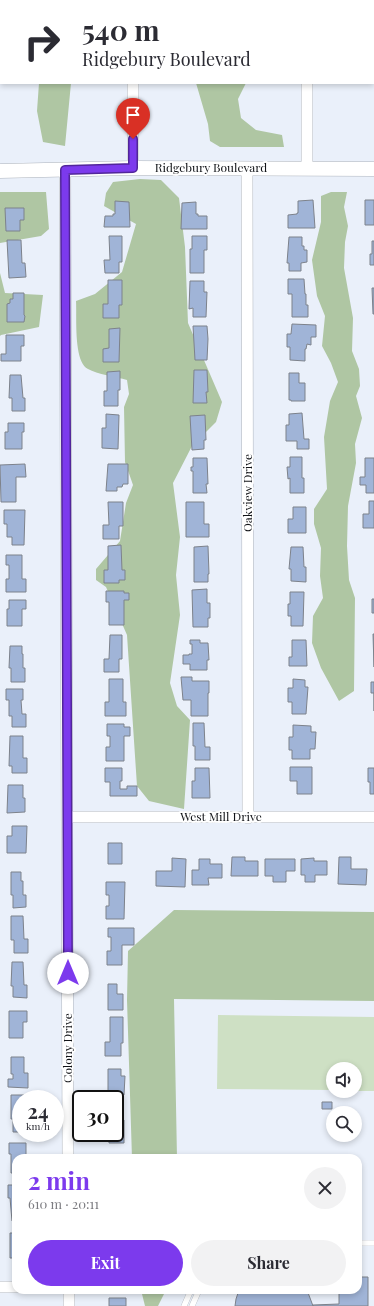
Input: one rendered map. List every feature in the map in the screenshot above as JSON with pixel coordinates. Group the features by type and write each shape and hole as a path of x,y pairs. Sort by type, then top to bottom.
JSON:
{"street":[{"path":"133,84 133,168"},
{"path":"306,84 308,168"},
{"name":"Ridgebury Boulevard","path":"0,171 133,168 374,169"},
{"name":"Oakview Drive","path":"247,168 248,818"},
{"name":"Colony Drive","path":"65,170 68,1154"},
{"name":"West Mill Drive","path":"67,817 374,817"},
{"path":"0,1287 12,1287"},
{"path":"69,1294 69,1306"}],"lane":[{"path":"362,1243 374,1243"},
{"path":"184,1306 189,1294"},
{"path":"192,1306 197,1294"}],"green space":[{"path":"39,84 71,84 65,146 43,142 37,111"},
{"path":"196,84 246,84 238,99 241,118 256,130 282,135 284,147 220,147 210,141 208,124"},
{"path":"140,179 161,180 179,198 185,247 188,323 222,402 216,422 192,446 173,483 180,537 176,575 180,615 170,683 177,706 190,720 184,809 149,801 137,786 127,635 106,587 96,580 96,569 120,541 126,503 133,485 125,462 124,407 129,394 127,380 96,372 83,365 77,338 76,301 95,294 122,272 136,224 104,206 106,193 113,182"},
{"path":"0,192 46,192 49,229 41,236 0,243"},
{"path":"331,192 347,192 344,207 348,226 345,242 344,268 353,318 352,351 359,369 360,386 356,396 362,418 355,444 356,463 348,506 347,546 349,580 355,598 354,691 339,701 321,668 312,643 313,616 323,598 320,576 321,548 314,524 314,509 327,489 324,437 330,401 338,382 331,363 322,346 325,316 317,296 312,260 321,222 321,196"},
{"path":"0,273 5,293 43,295 39,327 0,336"},
{"path":"174,910 374,912 374,1001 174,999 177,1154 132,1154 127,1000 128,951"},
{"path":"218,1015 374,1017 374,1091 362,1091 362,1062 326,1062 326,1090 217,1089"},
{"path":"142,1294 164,1294 158,1306 145,1306"}],"building":[{"path":"313,200 315,228 288,228 288,215 298,213 298,201"},
{"path":"365,200 374,200 374,225 365,225"},
{"path":"115,201 129,202 130,227 104,227 105,216 113,216 113,214 115,214"},
{"path":"196,202 196,214 198,214 198,216 207,216 207,229 181,229 182,203"},
{"path":"5,208 24,208 24,220 20,220 20,231 6,231"},
{"path":"109,236 122,236 122,262 119,262 119,273 105,273 104,260 110,260"},
{"path":"192,236 207,236 207,250 204,250 204,273 190,273 190,249 192,249"},
{"path":"289,237 302,237 302,246 304,246 304,250 307,250 307,262 301,263 301,271 289,271 289,263 287,263"},
{"path":"7,240 21,240 22,263 25,263 26,277 9,278"},
{"path":"372,241 374,241 374,265 370,265 370,254 372,254"},
{"path":"288,279 304,279 306,305 308,305 308,317 292,317 292,294 288,294"},
{"path":"108,280 122,280 122,305 119,305 119,318 103,318 103,304 108,304"},
{"path":"190,281 204,281 204,292 207,292 206,317 193,317 193,308 189,309"},
{"path":"372,288 374,288 374,314 373,314"},
{"path":"13,293 24,293 24,322 7,322 7,304 10,303 10,299 13,299"},
{"path":"292,324 316,325 316,337 311,337 311,345 307,344 305,349 305,361 290,360 290,347 287,347 287,334 291,334"},
{"path":"193,326 207,326 207,360 195,360"},
{"path":"120,328 119,362 103,362 103,349 109,348 109,329"},
{"path":"6,335 24,335 24,346 21,346 21,361 1,361 1,354 6,354"},
{"path":"194,370 207,370 207,403 193,403"},
{"path":"120,371 118,406 104,406 104,391 107,391 107,372"},
{"path":"289,373 299,373 299,383 305,383 305,401 289,400"},
{"path":"10,375 21,375 23,398 25,398 25,411 12,411 12,398 9,398"},
{"path":"302,413 304,439 309,439 309,449 297,449 297,441 286,441 286,425 289,425 289,414"},
{"path":"106,414 119,415 118,449 102,448 102,428 106,428"},
{"path":"205,415 206,440 204,440 204,449 192,450 190,416"},
{"path":"8,423 24,423 24,432 22,432 22,449 5,449 5,432 8,432"},
{"path":"290,457 302,457 304,493 290,493 290,478 288,479 287,467 290,467"},
{"path":"193,458 207,458 207,493 193,493 193,471 191,471 191,467 193,467"},
{"path":"365,458 374,458 374,493 366,493 366,485 360,485 360,477 365,477"},
{"path":"25,464 26,477 16,477 16,502 1,502 0,465"},
{"path":"108,464 128,464 128,484 123,484 122,487 117,487 117,491 106,491"},
{"path":"369,501 374,501 374,528 363,528 363,514 369,514"},
{"path":"108,502 123,502 123,526 119,526 119,539 103,539 103,525 109,525"},
{"path":"186,502 204,502 204,524 209,524 209,537 186,537"},
{"path":"293,507 306,507 306,533 288,533 288,519 293,519"},
{"path":"4,510 25,510 24,545 12,545 12,537 7,537 7,524 4,524"},
{"path":"121,545 122,570 125,570 125,580 119,580 119,583 104,583 104,570 108,570 108,546"},
{"path":"208,546 208,582 194,582 194,547"},
{"path":"291,547 303,547 304,567 306,567 306,582 291,581 291,569 289,569"},
{"path":"6,555 22,555 22,579 26,579 26,592 6,592 6,579 9,579 9,565 6,565"},
{"path":"207,589 207,603 210,603 210,618 208,618 208,627 193,627 192,590"},
{"path":"106,591 124,591 124,593 129,593 129,600 124,600 124,625 109,625 109,602 106,602"},
{"path":"290,592 304,592 303,626 291,626 291,616 288,616"},
{"path":"372,599 374,599 374,613 372,613"},
{"path":"9,600 26,600 26,609 22,609 22,626 7,626 7,609 9,609"},
{"path":"373,634 374,634 374,667"},
{"path":"110,635 122,635 122,659 119,659 119,672 104,672 104,659 109,659"},
{"path":"190,640 200,640 200,643 208,643 209,660 207,660 207,670 190,670 190,664 183,664 183,655 192,654 192,644 190,644"},
{"path":"292,640 306,640 307,666 289,666 289,657 292,657"},
{"path":"10,646 22,646 25,682 11,682 11,668 9,668"},
{"path":"181,677 192,677 192,681 209,681 208,716 191,716 191,700 183,700"},
{"path":"109,679 123,679 123,702 126,702 126,716 105,716 105,702 109,702"},
{"path":"293,679 305,680 305,687 308,687 306,714 292,714 292,702 288,702 288,688 293,688"},
{"path":"371,682 374,682 374,693 371,693"},
{"path":"6,689 23,689 23,700 21,700 22,714 26,714 26,727 12,727 12,716 9,716 9,700 6,700"},
{"path":"193,723 204,723 205,747 210,747 210,760 195,760 195,746 193,746"},
{"path":"107,724 124,724 124,727 130,727 130,736 124,736 124,761 106,761 106,747 110,747 110,736 107,736"},
{"path":"293,725 311,726 311,732 316,732 315,749 310,749 310,759 292,759 292,750 289,750 289,737 293,737"},
{"path":"10,736 23,736 23,758 27,758 27,773 12,773 12,766 9,766"},
{"path":"290,767 312,767 312,794 297,794 297,781 290,781"},
{"path":"105,768 122,768 122,781 120,781 120,789 127,789 127,786 137,786 137,796 110,796 110,782 105,782"},
{"path":"195,768 209,768 210,798 192,798 192,781 195,781"},
{"path":"368,768 374,768 374,794 370,794"},
{"path":"8,785 23,785 25,812 7,813"},
{"path":"12,826 27,826 26,853 7,853 7,836 12,836"},
{"path":"108,843 122,843 122,864 108,864"},
{"path":"232,857 245,857 245,861 258,861 258,876 231,876"},
{"path":"339,857 351,857 351,869 367,869 366,885 338,884"},
{"path":"172,858 186,859 185,887 156,886 156,871 172,871"},
{"path":"314,858 314,861 327,861 327,875 315,875 315,882 305,882 305,875 301,875 301,859"},
{"path":"199,859 210,859 210,864 222,864 222,878 208,878 209,885 192,885 192,870 199,870"},
{"path":"265,859 295,859 295,871 286,871 286,882 273,882 273,876 265,876"},
{"path":"11,872 21,872 21,881 23,881 23,895 26,895 26,907 13,908 13,895 11,895"},
{"path":"106,882 125,882 124,919 106,919 106,906 109,906 109,895 106,895"},
{"path":"11,916 23,916 24,939 28,939 28,953 14,953 14,940 11,940"},
{"path":"108,928 134,928 134,945 122,945 122,965 107,965 107,951 111,951 111,937 108,937"},
{"path":"12,962 23,962 24,985 27,985 27,998 13,997 13,986 11,986"},
{"path":"108,984 117,984 117,994 123,994 123,1010 108,1010"},
{"path":"9,1011 27,1011 27,1022 23,1022 23,1038 9,1038"},
{"path":"110,1017 123,1017 123,1043 121,1043 121,1056 105,1056 105,1042 110,1042"},
{"path":"11,1057 24,1057 24,1073 28,1073 28,1088 8,1087 8,1079 13,1079 13,1074 11,1074"},
{"path":"108,1069 121,1069 121,1076 125,1076 124,1095 124,1090 108,1090"},
{"path":"11,1095 12,1095 12,1119"},
{"path":"322,1102 332,1102 332,1106 326,1106 326,1109 322,1109"},
{"path":"109,1142 124,1142 124,1143"},
{"path":"9,1143 26,1143 26,1154 12,1154 12,1173 11,1154 9,1154"},
{"path":"8,1185 12,1185 12,1221 10,1198 8,1198"},
{"path":"10,1233 12,1233 12,1258 10,1258"},
{"path":"362,1277 368,1277 368,1306 313,1306 339,1304 339,1294 362,1294"},
{"path":"238,1294 308,1294 313,1306 235,1306"},
{"path":"109,1298 126,1298 126,1306 109,1306"}],"route":[{"path":"68,973 65,170 133,168 133,139"}]}
